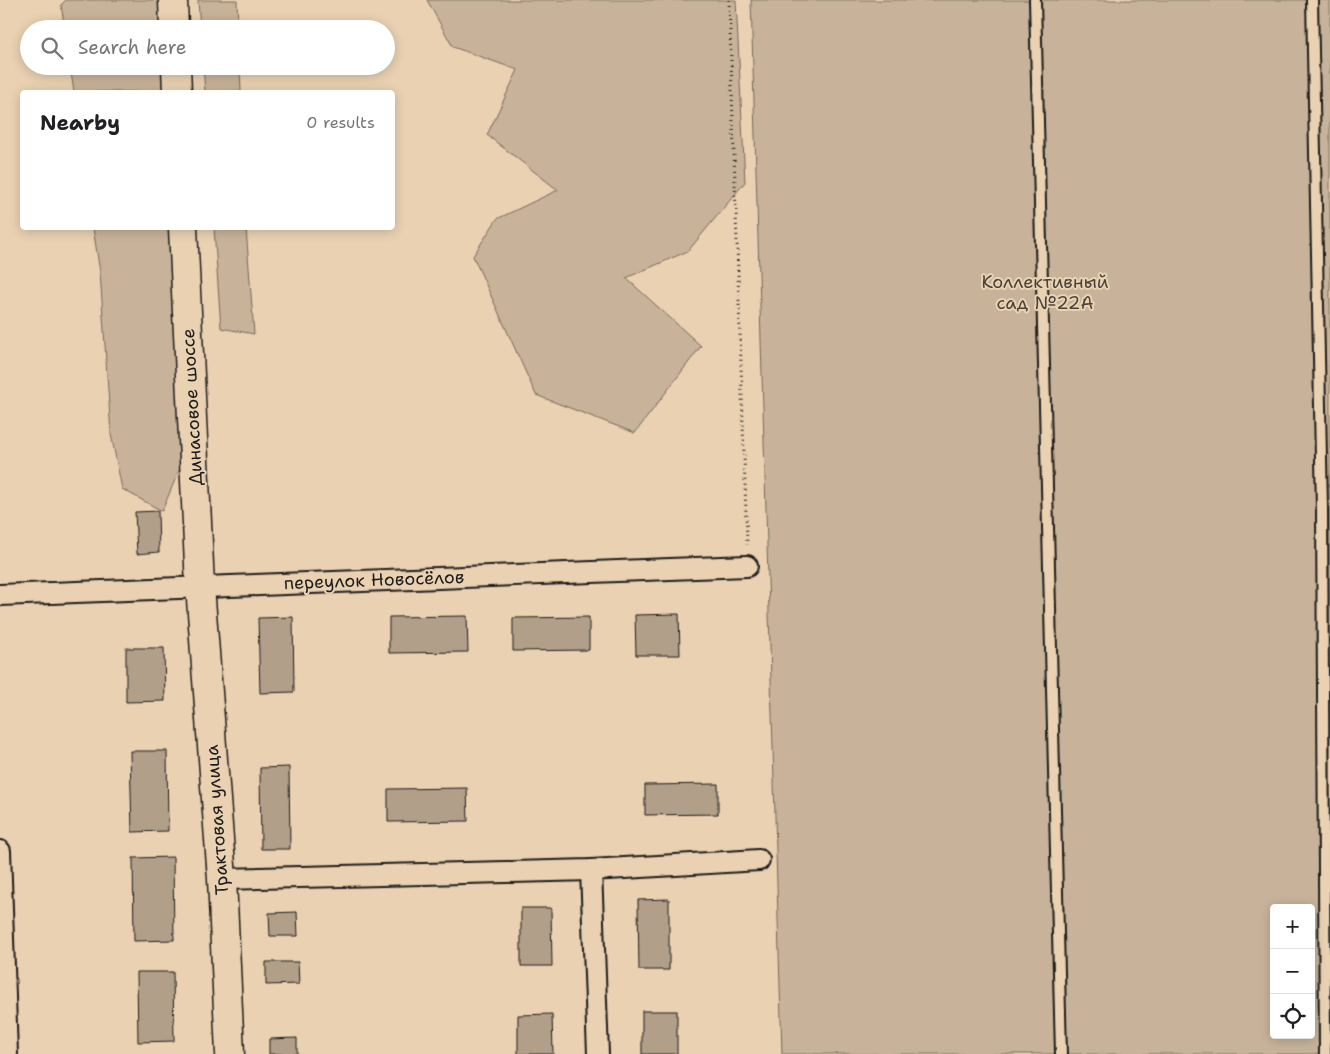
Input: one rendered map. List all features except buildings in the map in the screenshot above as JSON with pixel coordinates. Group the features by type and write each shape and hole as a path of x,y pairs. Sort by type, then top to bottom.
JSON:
{"street":[{"path":"173,0 174,20"},
{"path":"176,75 177,90"},
{"name":"Динасовое шоссе","path":"183,230 200,586"},
{"name":"переулок Новосёлов","path":"0,596 200,586 748,566"},
{"name":"Трактовая улица","path":"200,586 222,879 230,1054"},
{"path":"0,851 2,962 7,1054"},
{"path":"222,879 591,870 759,860"},
{"path":"591,870 598,1054"}],"lane":[{"path":"1035,0 1061,1054"},
{"path":"1312,0 1322,509 1325,1054"}],"path":[{"path":"729,0 748,566"}],"green space":[{"path":"66,0 160,0 161,20 64,20 61,5"},
{"path":"198,0 237,0 238,20 199,20"},
{"path":"427,0 736,0 745,182 688,251 626,278 701,346 635,433 536,395 473,256 497,219 558,190 487,135 518,70 453,47"},
{"name":"Коллективный сад №22А","path":"751,0 1330,0 1330,1054 782,1054"},
{"path":"71,75 163,75 164,90 74,90"},
{"path":"204,75 240,75 241,90 205,90"},
{"path":"93,230 170,230 180,468 162,511 122,489 111,434 100,272"},
{"path":"214,230 246,230 254,334 221,328"}]}
